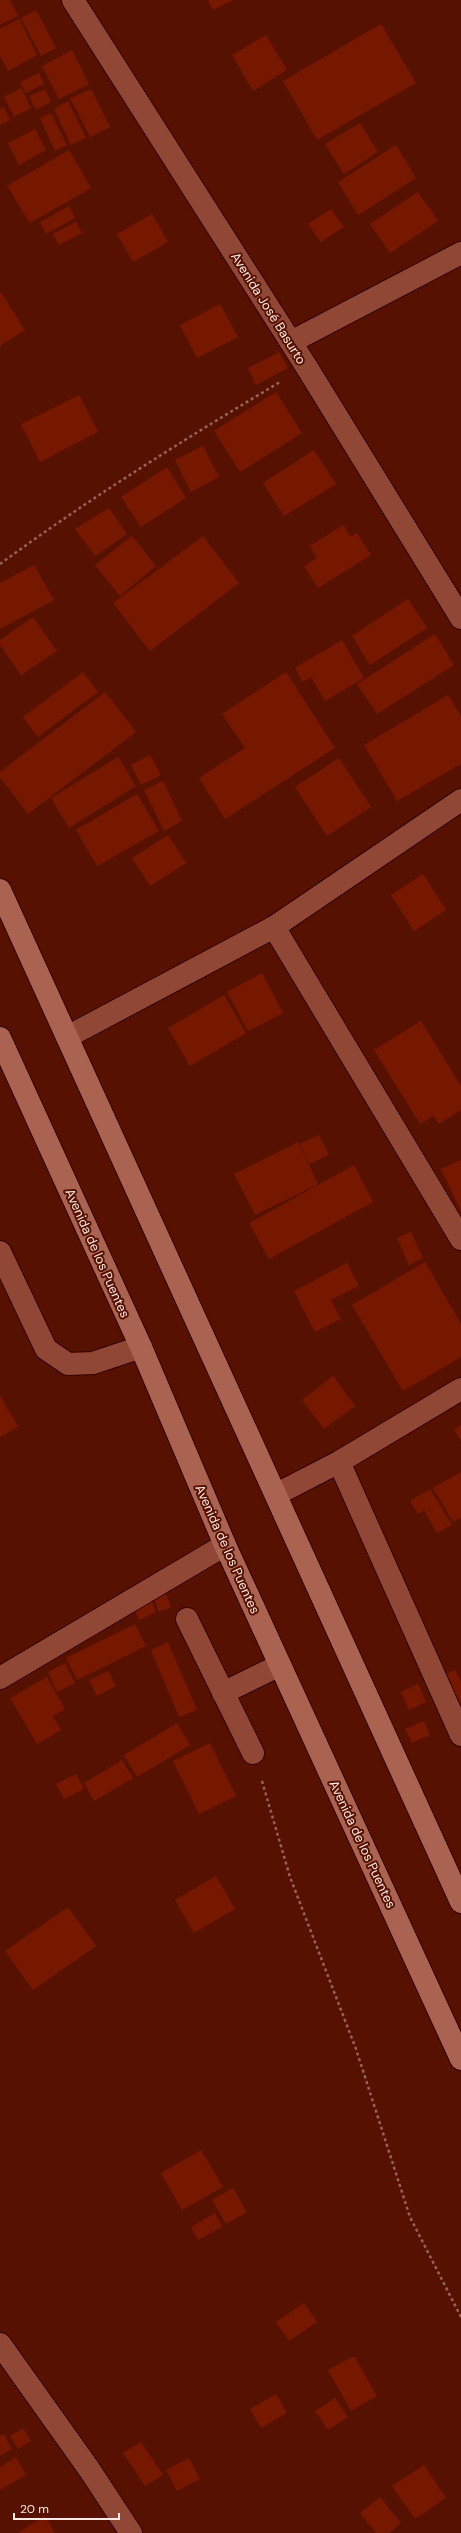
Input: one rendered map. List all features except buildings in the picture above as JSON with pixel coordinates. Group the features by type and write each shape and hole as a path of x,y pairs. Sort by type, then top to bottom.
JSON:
{"main road":[{"path":"0,890 277,1494 461,1902"},
{"name":"Avenida de los Puentes","path":"0,1038 141,1347 225,1545 461,2059"}],"street":[{"name":"Avenida José Basurto","path":"73,0 291,342 461,618"},
{"path":"291,342 461,253"},
{"path":"67,1037 274,927 461,800"},
{"path":"274,927 461,1239"},
{"path":"0,1252 46,1349 68,1364 93,1363 141,1347"},
{"path":"277,1494 339,1462 461,1389"},
{"path":"339,1462 461,1735"},
{"path":"0,1678 225,1545"},
{"path":"187,1619 254,1753"},
{"path":"223,1692 280,1665"},
{"path":"0,2344 131,2533"}],"path":[{"path":"0,564 50,527 178,443 306,366"},
{"path":"254,1753 290,1877 356,2049 410,2217 461,2317"}]}
